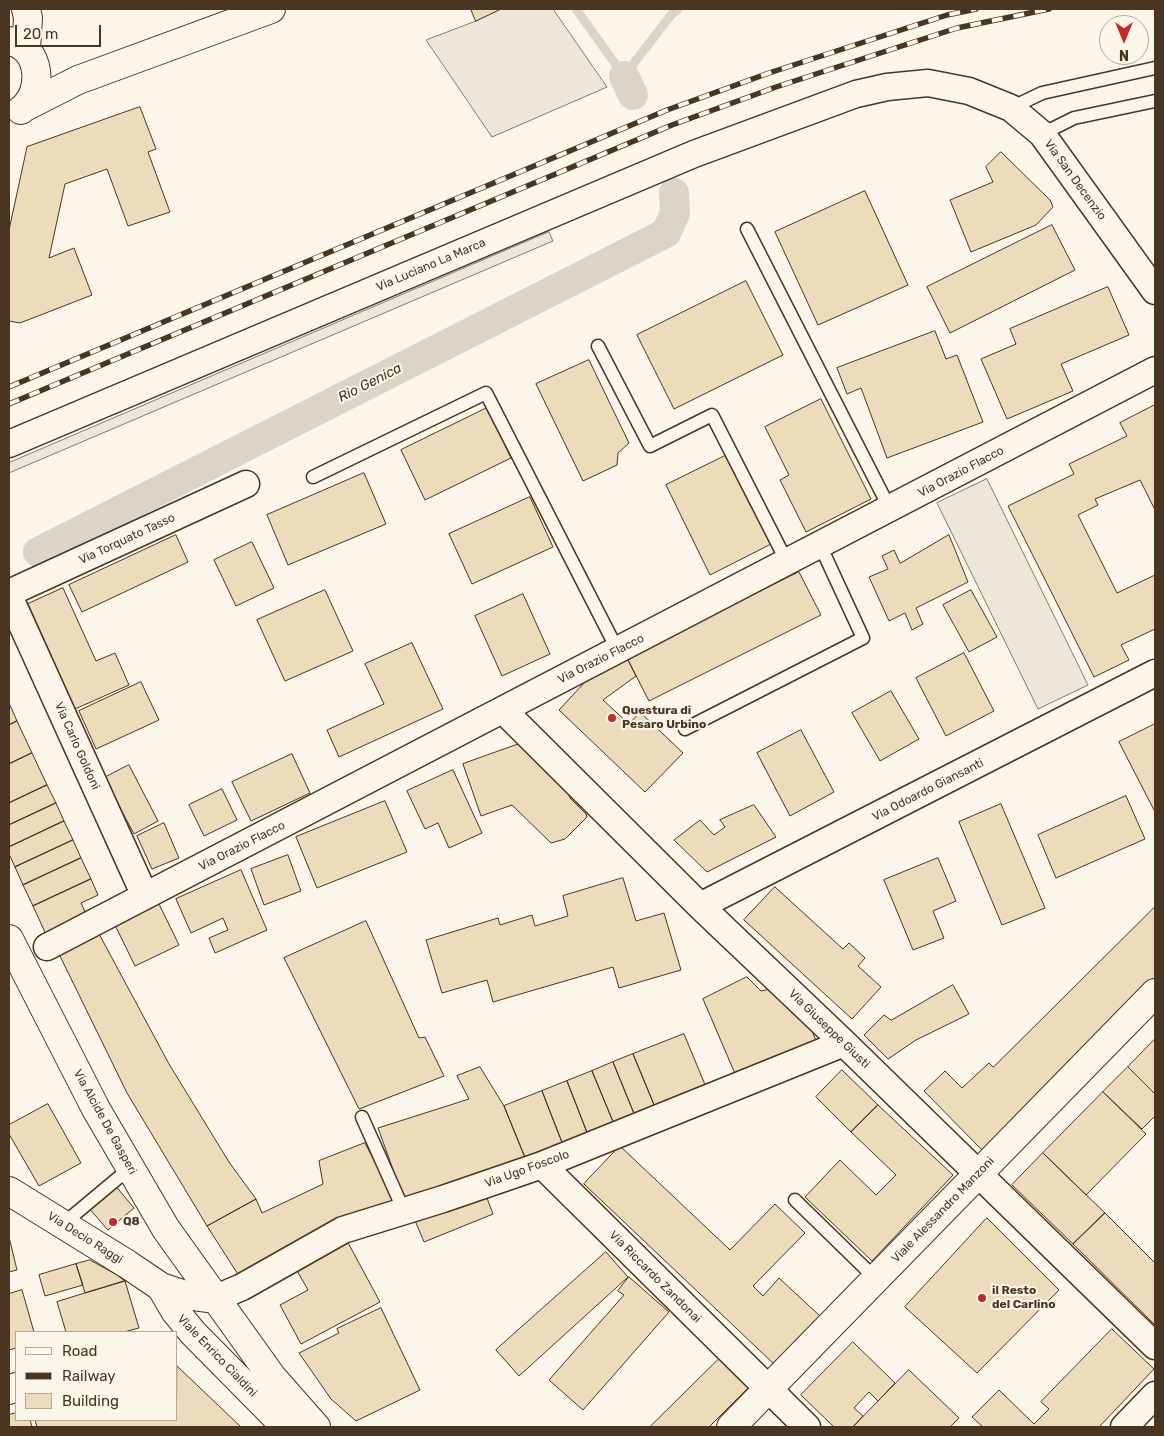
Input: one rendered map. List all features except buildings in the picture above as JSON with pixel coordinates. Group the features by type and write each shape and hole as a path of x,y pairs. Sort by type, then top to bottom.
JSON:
{"street":[{"path":"21,48 28,26 26,9"},
{"path":"17,111 78,80 271,9"},
{"path":"21,48 55,70 78,80"},
{"path":"17,111 34,95 38,81 36,67 21,48"},
{"name":"Via San Decenzio","path":"856,94 888,86 928,83 969,91 1011,108 1042,134 1155,291"},
{"name":"Via Luciano La Marca","path":"9,444 694,154 856,94"},
{"name":"Via Orazio Flacco","path":"47,946 1155,370"},
{"name":"Via Torquato Tasso","path":"9,595 246,484"},
{"name":"Via Carlo Goldoni","path":"9,595 145,896"},
{"name":"Via Odoardo Giansanti","path":"700,906 1155,673"},
{"name":"Via Giuseppe Giusti","path":"503,710 700,906 844,1043 1155,1346"},
{"name":"Via Alcide De Gasperi","path":"9,939 96,1109 166,1229 214,1299"},
{"name":"Viale Alessandro Manzoni","path":"731,1427 1155,993"},
{"name":"Via Ugo Foscolo","path":"214,1299 242,1287 343,1230 542,1165 844,1043"},
{"name":"Via Riccardo Zandonai","path":"542,1165 806,1427"},
{"name":"Via Decio Raggi","path":"9,1191 161,1287"},
{"name":"Viale Enrico Cialdini","path":"161,1287 185,1295 214,1299 272,1377 316,1427"},
{"name":"Viale Enrico Cialdini","path":"161,1287 185,1336 286,1427"},
{"path":"185,1336 212,1334 227,1341 272,1377"},
{"path":"1124,1427 1155,1395"}],"lane":[{"path":"1011,108 1042,93 1155,68"},
{"path":"1042,134 1074,118 1155,101"},
{"path":"747,229 890,509"},
{"path":"598,346 650,446 712,415 787,562"},
{"path":"313,477 486,393 618,650"},
{"path":"685,729 863,638 820,545"},
{"path":"362,1117 404,1211"},
{"path":"63,1224 130,1168"},
{"path":"795,1200 876,1279"}],"shaded area":[{"path":"501,9 553,9 607,87 492,137 426,40 476,21"},
{"path":"549,232 553,241 9,473 9,463"},
{"path":"987,479 1088,685 1038,709 937,503"}],"waterway":[{"name":"Rio Genica","path":"576,9 624,76 671,15 678,9"},
{"name":"Rio Genica","path":"624,76 633,95"},
{"name":"Rio Genica","path":"38,552 666,233 675,213 674,193"}],"railway":[{"path":"9,387 667,110 769,73 947,15 976,9"},
{"path":"9,404 672,125 776,87 957,28 1049,9"}],"place":[{"name":"Questura di Pesaro Urbino","path":"612,718"},
{"name":"Q8","path":"113,1222"},
{"name":"il Resto del Carlino","path":"982,1298"}]}
